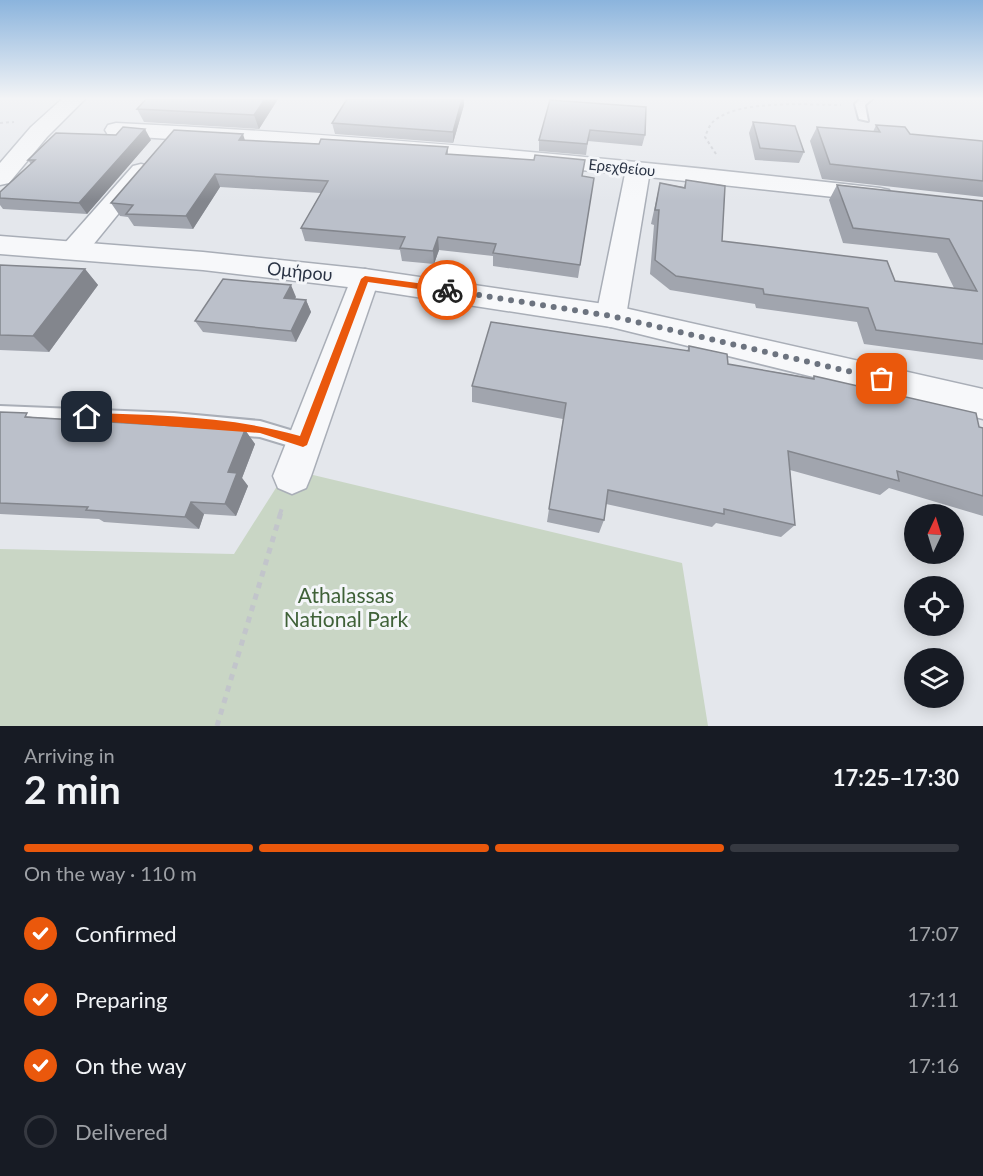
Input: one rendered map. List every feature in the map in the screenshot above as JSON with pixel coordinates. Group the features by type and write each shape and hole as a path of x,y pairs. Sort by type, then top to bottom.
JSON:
{"street":[{"path":"0,178 38,133"},
{"path":"74,250 173,133"},
{"name":"Ερεχθείου","path":"188,133 458,150 904,198"},
{"path":"611,316 638,169"},
{"name":"Ομήρου","path":"0,245 74,250 365,279 611,316 983,404"},
{"path":"292,476 365,279"}],"lane":[{"path":"0,413 174,421 260,429 303,442"}],"path":[{"path":"707,133 705,137 715,153 732,166 734,178"},
{"path":"217,726 292,476"}],"green space":[{"name":"Athalassas National Park","path":"288,469 682,563 708,726 0,726 0,549 234,554"}],"building":[{"path":"56,133 116,135 118,133 142,133 79,203 0,198 0,192 35,160 28,160"},
{"path":"172,133 243,134 239,140 319,144 321,139 448,147 446,154 534,160 535,155 585,160 582,176 594,178 580,265 493,253 496,244 438,237 433,251 400,248 405,237 301,228 328,181 215,174 186,216 126,214 133,205 111,203"},
{"path":"541,133 589,133 587,144 539,140"},
{"path":"622,133 645,133 645,135"},
{"path":"756,133 797,133 804,152 760,148"},
{"path":"819,133 909,133 983,141 983,181 830,164"},
{"path":"686,180 725,186 722,241 887,261 895,281 977,291 949,239 853,228 837,185 983,201 983,344 876,330 868,308 764,294 763,289 676,276 655,260 659,210 655,210 660,183 685,188"},
{"path":"0,265 85,269 33,336 0,335"},
{"path":"223,279 291,285 284,298 306,300 291,331 195,321"},
{"path":"491,322 689,351 689,346 727,354 728,364 814,379 814,376 976,413 979,427 983,428 983,496 897,471 899,481 788,451 795,525 724,509 724,514 608,490 604,520 549,509 566,403 472,386"},
{"path":"0,412 27,413 25,417 245,430 228,472 237,473 225,504 191,502 185,517 86,510 88,507 0,503"}],"way so far":[{"path":"447,290 611,316 882,379"}],"route":[{"path":"87,417 174,421 260,429 303,442 365,279 447,290"}]}
